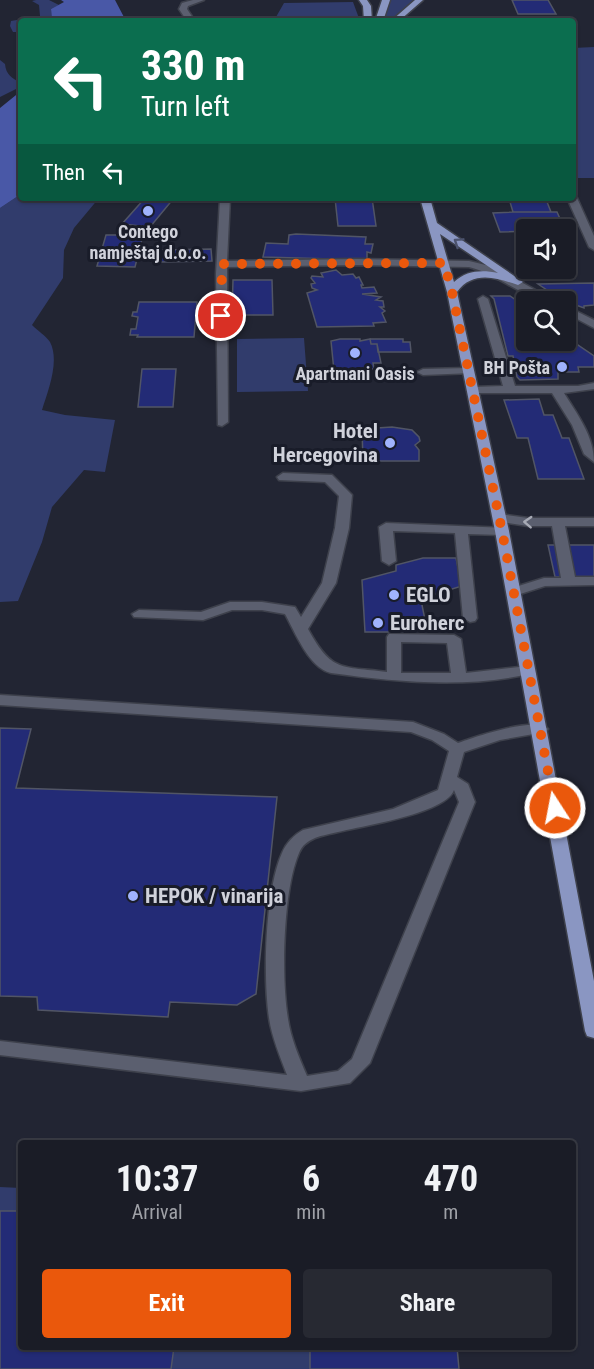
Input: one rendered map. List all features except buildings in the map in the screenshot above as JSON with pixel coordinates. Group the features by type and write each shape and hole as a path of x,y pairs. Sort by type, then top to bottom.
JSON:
{"main road":[{"path":"363,0 367,6 368,18"},
{"path":"380,18 386,0"},
{"path":"398,18 419,0"},
{"path":"426,201 452,292 501,525 591,995 593,1021"},
{"path":"433,225 518,282"},
{"path":"452,292 459,281 473,274 492,275 518,282"}],"street":[{"path":"189,18 183,9 185,5 200,0"},
{"path":"222,422 222,264 225,201"},
{"path":"573,201 594,247"},
{"path":"222,264 444,263 479,266 533,291"},
{"path":"483,299 510,390"},
{"path":"576,315 594,325"},
{"path":"423,372 469,371"},
{"path":"472,390 594,386"},
{"path":"556,389 578,425 590,454 594,458"},
{"path":"284,477 328,478 346,495 342,528 329,583 301,628"},
{"path":"389,561 386,528 461,530 501,525 594,522"},
{"path":"558,523 569,581"},
{"path":"461,530 470,618"},
{"path":"514,592 544,582 594,581"},
{"path":"139,614 203,616 230,606 261,606 290,610 313,652 331,669 394,677 459,678 528,670"},
{"path":"394,677 394,637 454,639 459,678"},
{"path":"0,700 413,727 457,748 498,735 540,729"},
{"path":"301,1084 285,1049 277,1007 278,926 283,875 290,853 298,841 315,832 392,815 425,805 445,793 457,748"},
{"path":"0,1048 301,1084 343,1078 360,1063 466,802 462,788 450,779"}],"shaded area":[{"path":"49,0 59,5 51,9 52,18 28,18 40,16 39,5 32,1"},
{"path":"61,0 115,0 124,18 52,18 51,9 64,2"},
{"path":"387,0 416,0 395,18 381,18"},
{"path":"353,2 359,18 276,18 284,3"},
{"path":"18,20 18,32 13,32 10,26 11,21"},
{"path":"594,47 594,178 576,178 576,48"},
{"path":"0,60 5,64 10,76 18,81 18,87 0,97"},
{"path":"18,93 18,196 0,208 0,108"},
{"path":"18,196 18,201 96,201 74,228 64,250 63,278 32,325 50,342 54,358 50,385 42,410 65,415 115,420 105,472 84,470 52,507 42,542 18,601 0,602 0,208"},
{"path":"304,338 308,391 237,392 237,339"},
{"path":"0,1187 18,1188 18,1350 310,1350 310,1369 0,1369"}],"place":[{"name":"Contego namještaj d.o.o.","path":"148,211"},
{"name":"Apartmani Oasis","path":"355,353"},
{"name":"BH Pošta","path":"562,367"},
{"name":"Hotel Hercegovina","path":"390,443"},
{"name":"EGLO","path":"394,595"},
{"name":"Euroherc","path":"378,623"},
{"name":"HEPOK / vinarija","path":"133,896"}],"route":[{"path":"221,316 222,264 444,263 501,525 555,808"}]}
